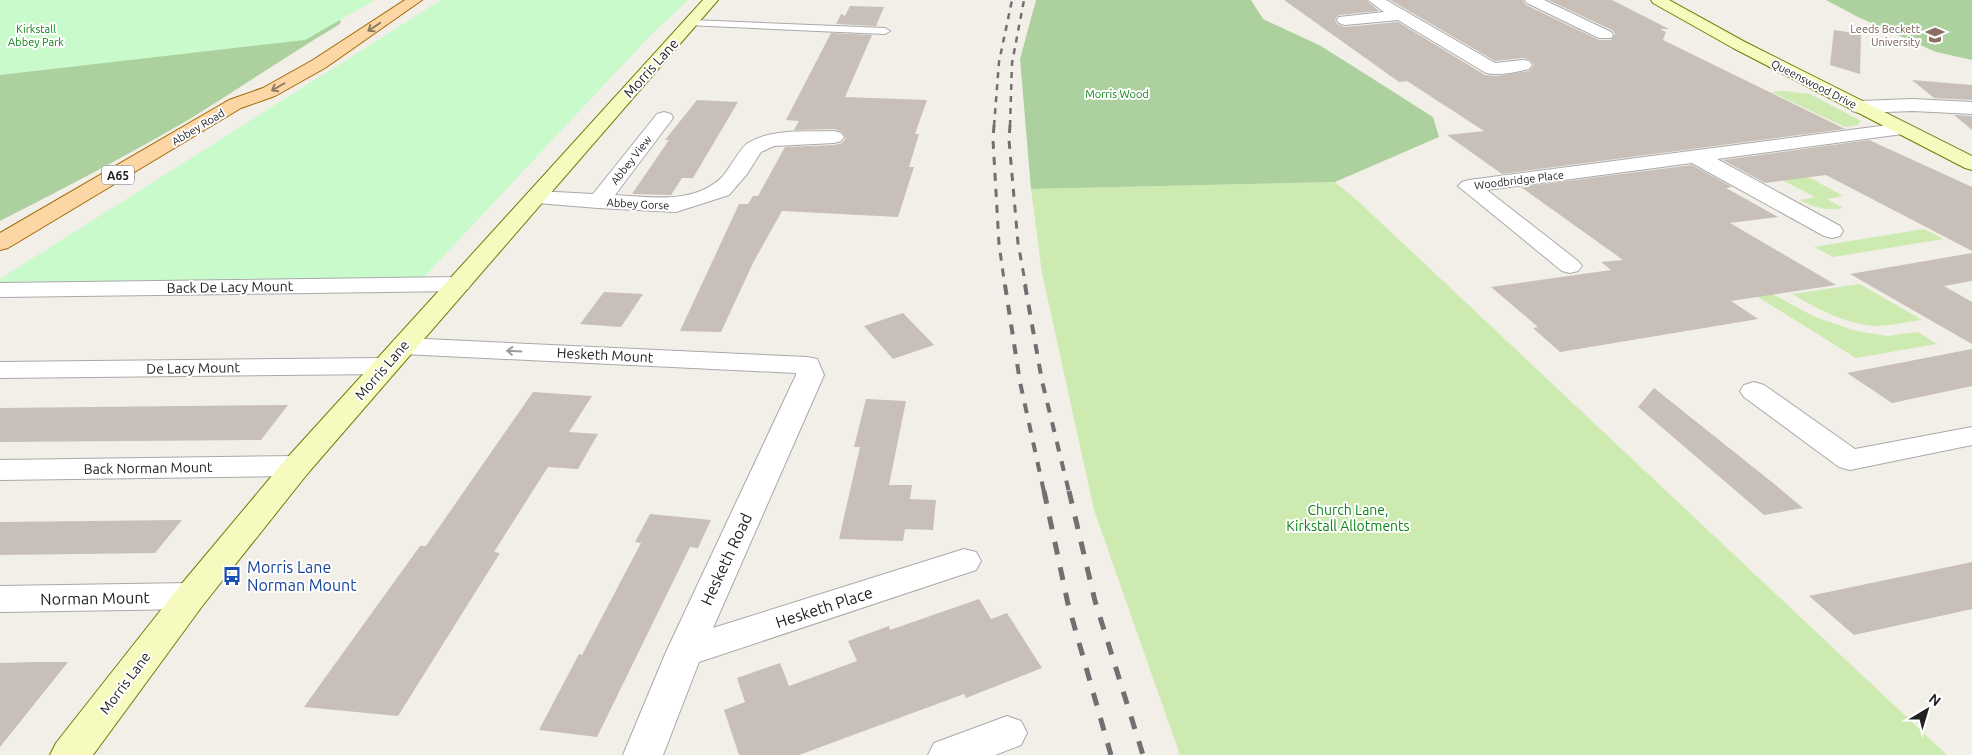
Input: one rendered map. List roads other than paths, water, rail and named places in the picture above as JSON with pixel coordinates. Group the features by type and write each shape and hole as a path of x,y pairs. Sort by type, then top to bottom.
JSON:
{"main road":[{"name":"A65","path":"235,104 269,92 318,64 414,0"},
{"name":"Abbey Road","path":"0,244 235,104 236,93 260,78"}],"street":[{"name":"Morris Lane","path":"70,755 191,596 297,466 691,24 710,0"},
{"path":"1375,0 1492,69 1524,66"},
{"path":"1532,0 1605,35"},
{"name":"Queenswood Drive","path":"1658,0 1739,45 1972,164"},
{"path":"1345,20 1400,15"},
{"path":"1457,48 1483,46"},
{"path":"1859,107 1913,105 1972,108"},
{"name":"Abbey View","path":"598,202 664,118"},
{"name":"Woodbridge Place","path":"1570,266 1469,186 1903,129"},
{"name":"Abbey Gorse","path":"537,197 676,205 721,190 740,170 753,148 770,140 834,138"},
{"path":"1697,157 1832,230"},
{"name":"Back De Lacy Mount","path":"0,290 459,284"},
{"name":"Hesketh Mount","path":"403,346 807,365"},
{"name":"Hesketh Road","path":"643,755 684,652 810,375 807,365"},
{"name":"De Lacy Mount","path":"0,370 385,366"},
{"path":"1754,391 1850,460 1972,436"},
{"name":"Back Norman Mount","path":"0,470 297,466"},
{"name":"Hesketh Place","path":"684,652 964,562"},
{"name":"Norman Mount","path":"0,599 191,596"},
{"path":"948,755 1007,732"}],"lane":[{"path":"691,24 885,31"}],"railway":[{"path":"994,126 999,62 1012,0"},
{"path":"1010,126 1012,63 1024,0"},
{"path":"994,125 993,140 999,244 1005,287"},
{"path":"1010,125 1009,140 1018,243 1026,287"},
{"path":"1005,285 1020,382 1044,492"},
{"path":"1025,285 1042,381 1069,492"},
{"path":"1044,491 1068,604 1111,755"},
{"path":"1069,491 1095,601 1143,755"}],"place":[{"name":"Leeds Beckett University","path":"1935,35"},
{"name":"Morris Lane Norman Mount","path":"232,576"}],"park label":[{"name":"Kirkstall Abbey Park","path":"36,35"},
{"name":"Morris Wood","path":"1117,94"},
{"name":"Church Lane, Kirkstall Allotments","path":"1348,518"}]}
